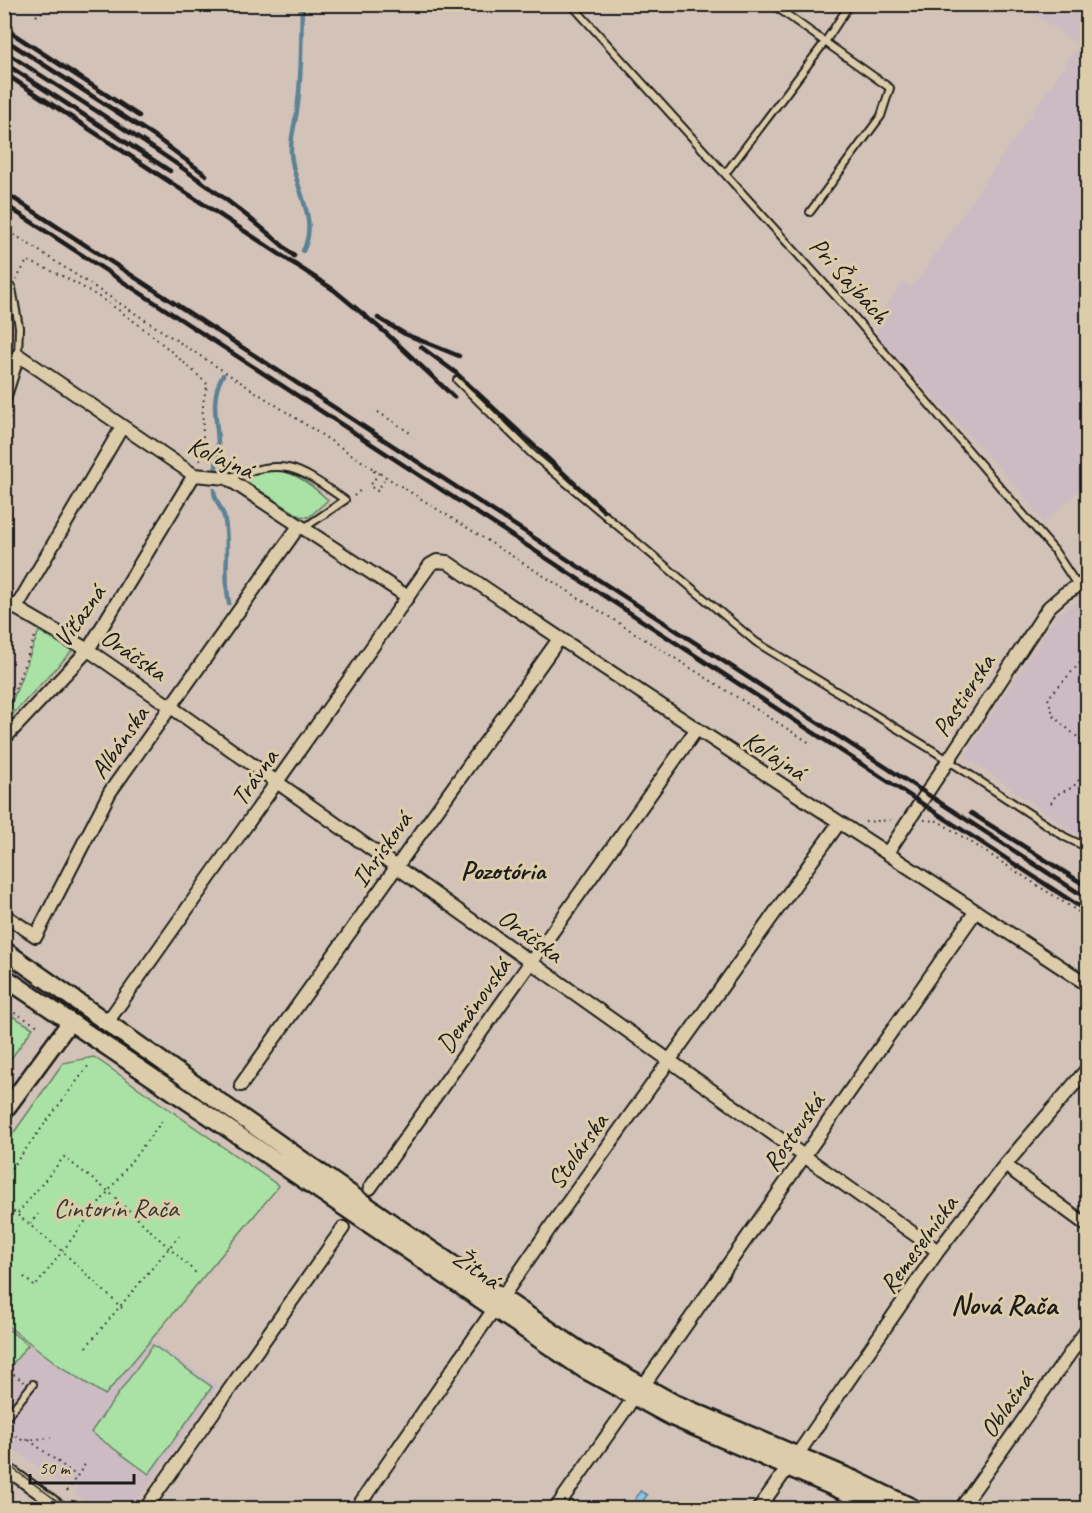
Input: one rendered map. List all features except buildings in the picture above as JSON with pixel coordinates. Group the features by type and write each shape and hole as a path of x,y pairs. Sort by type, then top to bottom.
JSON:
{"main road":[{"name":"Žitná","path":"4,950 108,1021 498,1306"},
{"name":"Žitná","path":"4,977 498,1306 626,1378 793,1461 882,1509"},
{"path":"61,990 70,1022 108,1021"},
{"name":"Žitná","path":"793,1461 913,1509"}],"street":[{"path":"4,399 18,355"},
{"name":"Koľajná","path":"18,355 194,475 227,478 408,597"},
{"path":"10,604 122,427"},
{"name":"Víťazná","path":"4,739 88,650 194,475"},
{"name":"Albánska","path":"4,915 36,936 110,792 302,527"},
{"name":"Koľajná","path":"439,561 447,562 696,730 839,823 888,852 1088,985"},
{"name":"Trávna","path":"108,1021 430,565 439,561"},
{"name":"Pastierska","path":"948,760 1049,607 1082,582"},
{"name":"Oráčska","path":"10,604 88,650 171,707 667,1061 938,1251"},
{"name":"Ihrisková","path":"241,1085 559,639"},
{"name":"Demänovská","path":"370,1188 696,730"},
{"path":"888,852 948,760"},
{"name":"Stolárska","path":"357,1509 667,1061 839,823"},
{"name":"Rostovská","path":"648,1378 976,911"},
{"path":"4,1112 70,1022"},
{"name":"Remeselnícka","path":"759,1509 938,1251 1005,1165 1088,1068"},
{"path":"1005,1165 1088,1226"},
{"path":"146,1509 343,1228"},
{"name":"Oblačná","path":"961,1509 1088,1328"},
{"path":"556,1509 628,1406"},
{"path":"4,1467 61,1509"}],"lane":[{"name":"Pri Šajbách","path":"571,4 850,312 1082,582"},
{"path":"772,4 890,88 881,117 810,212"},
{"path":"725,174 825,42 850,4"},
{"path":"4,283 12,288 19,327 18,355"},
{"path":"457,380 532,454 756,642 948,760"},
{"path":"227,478 259,467 282,465 307,473 345,500 302,527"},
{"name":"Pastierska","path":"948,760 1065,837 1088,848"},
{"path":"4,1420 31,1386"}],"path":[{"path":"36,16 54,4"},
{"path":"4,228 374,472 379,472 810,743"},
{"path":"12,288 27,261 49,269 133,320 169,347 208,385 203,398 202,456 194,475"},
{"path":"378,412 412,434"},
{"path":"379,472 370,486 377,491 385,479"},
{"path":"4,717 38,629"},
{"path":"1088,654 1048,698 1054,717 1088,746"},
{"path":"1050,803 1056,795 1073,787 1088,769"},
{"path":"912,816 922,820 938,821 1088,918"},
{"path":"860,822 879,823 895,819"},
{"path":"5,1009 40,1027"},
{"path":"4,1178 89,1065"},
{"path":"24,1277 35,1287 163,1120"},
{"path":"18,1213 64,1157 108,1191 197,1274"},
{"path":"4,1204 63,1251 124,1310"},
{"path":"30,1224 38,1214"},
{"path":"86,1347 118,1305 179,1236"},
{"path":"4,1326 7,1328 4,1332"},
{"path":"4,1368 31,1386"},
{"path":"4,1428 22,1440 51,1438"},
{"path":"29,1440 77,1476"},
{"path":"67,1491 86,1463"}],"shaded area":[{"path":"1021,5 1088,5 1087,484 1043,523 1017,487 877,336 877,319 903,282 912,288 1079,45"},
{"path":"1087,595 1087,842 965,756 1057,615"},
{"path":"4,1323 61,1367 105,1395 151,1340 218,1386 132,1508 94,1508 76,1495 76,1485 69,1480 61,1484 5,1443"}],"green space":[{"path":"264,469 291,474 328,500 309,517 300,516 248,483 253,473"},
{"path":"39,631 72,651 10,717 7,715"},
{"path":"5,1012 33,1028 5,1067"},
{"name":"Cintorín Rača","path":"94,1057 279,1186 105,1395 61,1367 4,1323 5,1145 63,1063"},
{"path":"9,1330 28,1345 9,1368 4,1364 5,1336"},
{"path":"153,1345 212,1387 149,1474 91,1432"}],"water":[{"path":"640,1491 647,1495 638,1508 631,1508"}],"waterway":[{"path":"302,4 301,66 291,153 309,227 303,251"},
{"path":"215,474 218,450 215,403 223,375"},
{"path":"214,490 225,521 229,603"}],"tram line":[{"path":"4,1462 67,1508"}],"railway":[{"path":"4,28 139,116"},
{"path":"4,39 154,136 206,175"},
{"path":"4,51 190,173 261,227 294,256"},
{"path":"4,63 170,171"},
{"path":"4,73 334,290 387,334 454,397"},
{"path":"4,192 1088,899"},
{"path":"4,204 1088,912"},
{"path":"378,318 405,334 459,356"},
{"path":"421,347 455,372 604,511"},
{"path":"971,813 1088,887"}],"district":[{"name":"Pozotória","path":"503,870"},
{"name":"Nová Rača","path":"1004,1304"}]}
